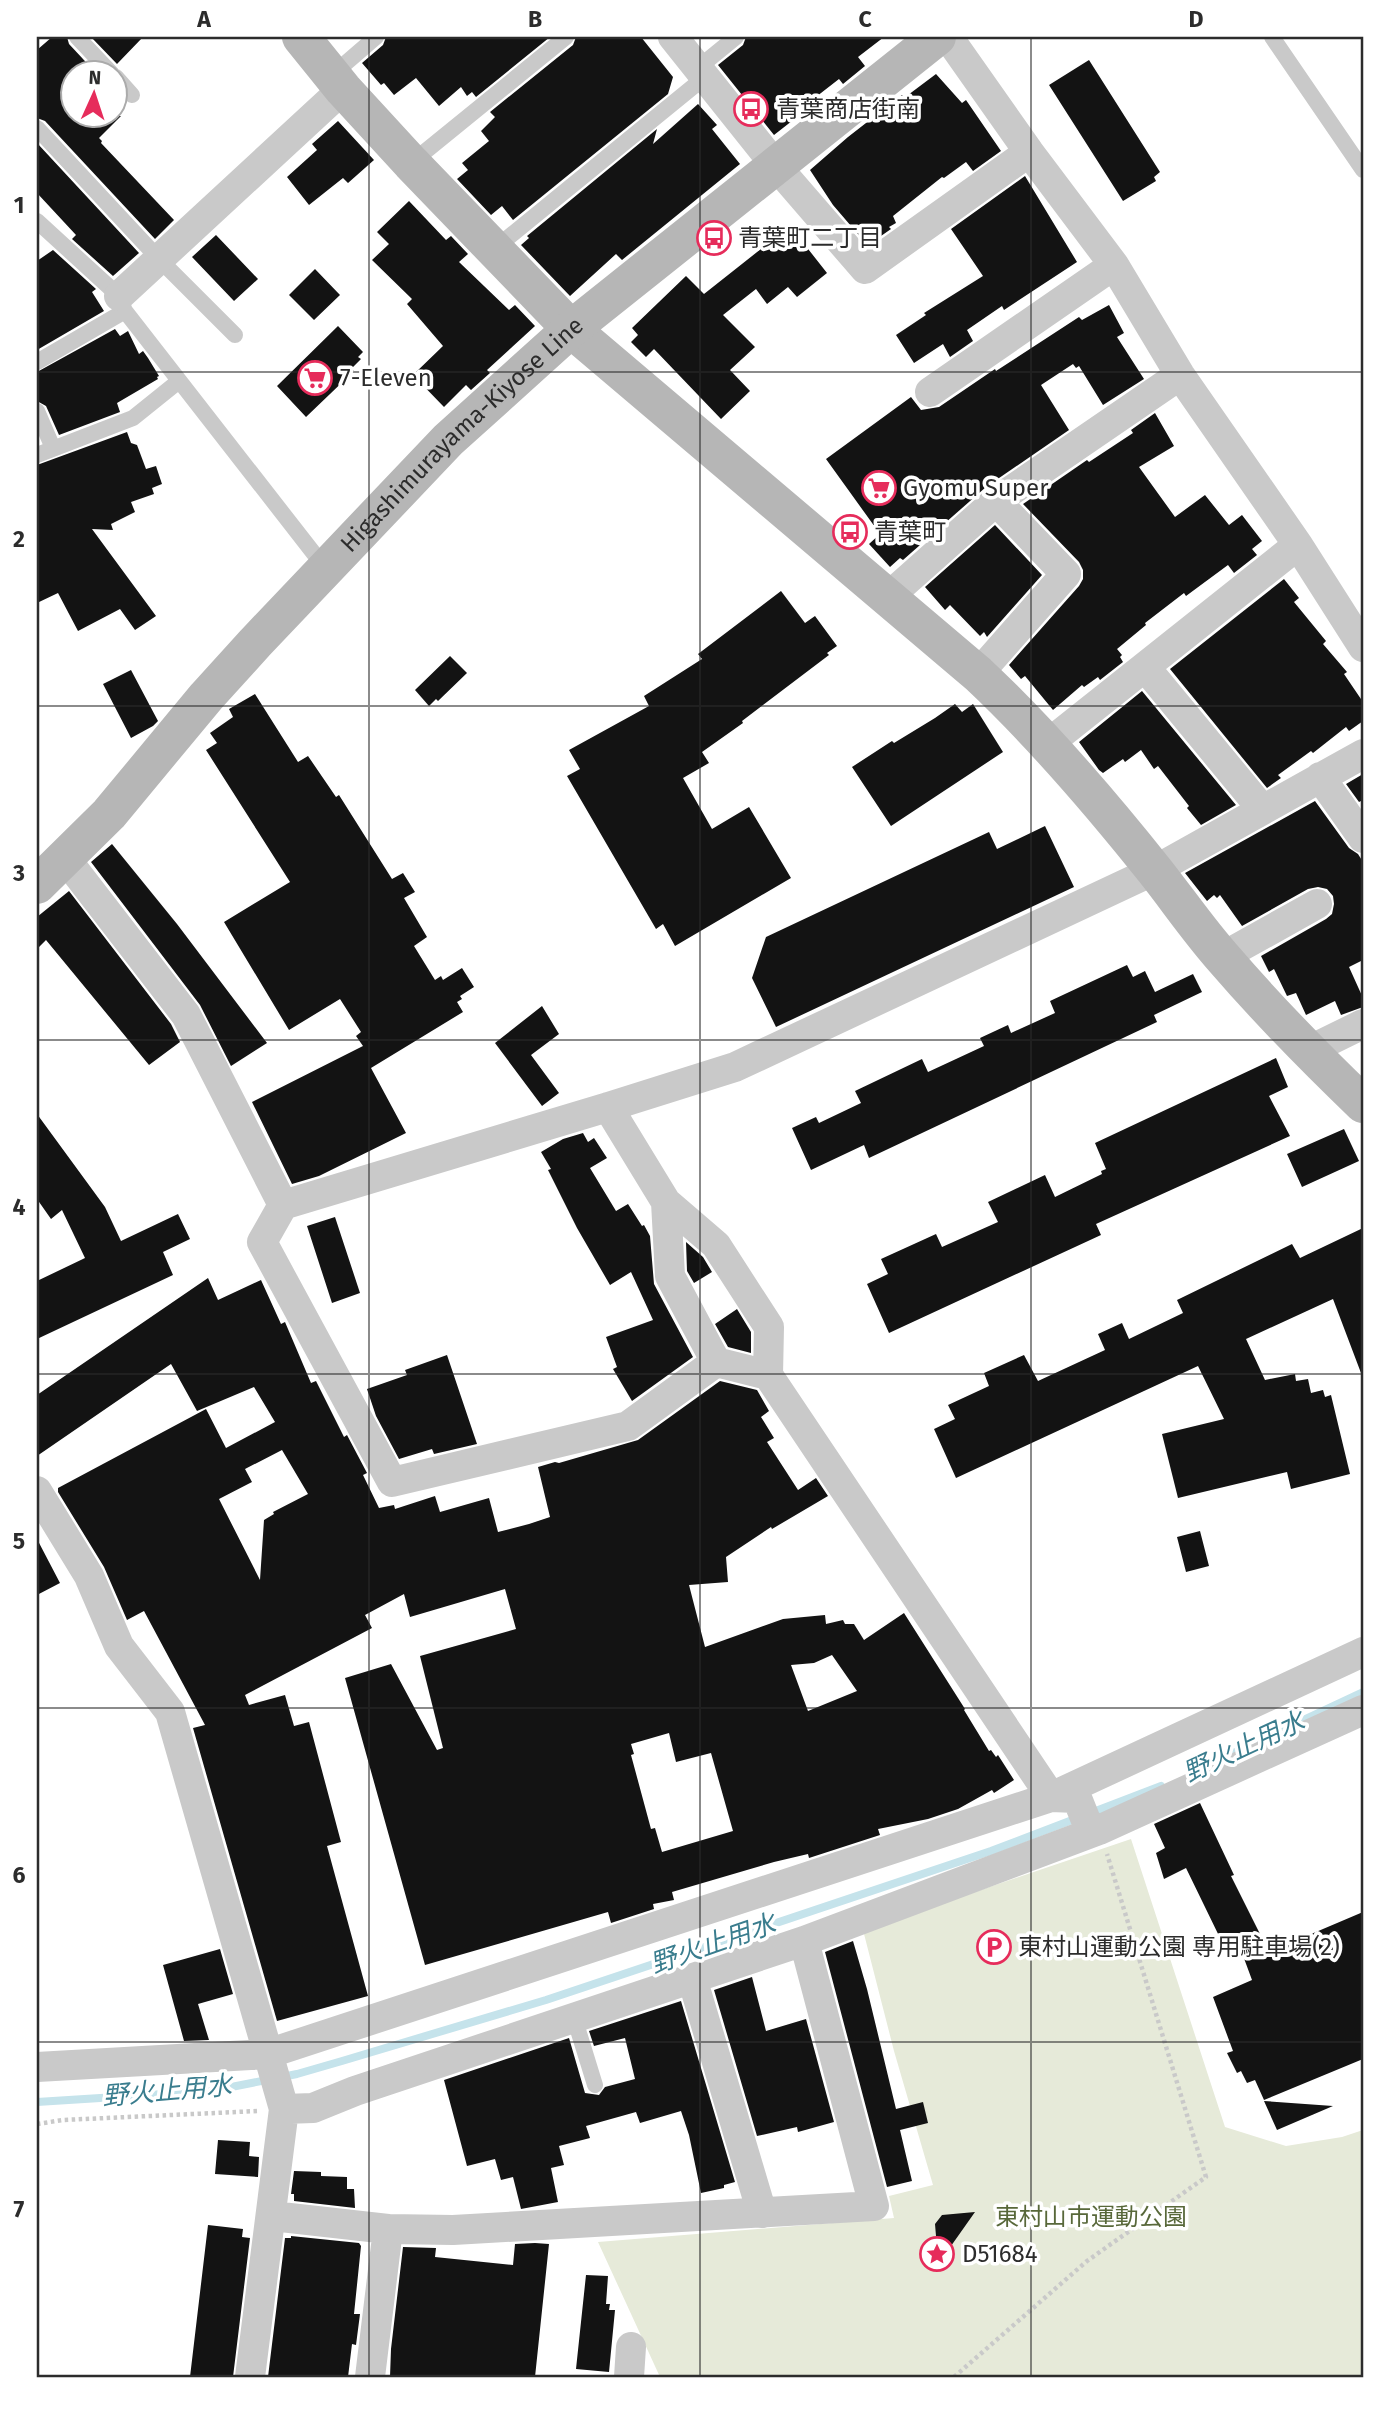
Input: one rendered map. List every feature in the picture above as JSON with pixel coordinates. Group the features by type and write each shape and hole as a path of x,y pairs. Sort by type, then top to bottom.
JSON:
{"street":[{"path":"301,37 411,163 571,329 978,674 1049,743 1155,870 1222,957 1308,1051 1363,1104"},
{"path":"673,37 776,166 865,268 1029,152"},
{"name":"Higashimurayama-Kiyose Line","path":"37,885 109,814 206,697 448,440 571,329 937,37"},
{"path":"948,37 1029,152 1114,265 1180,375 1298,545 1363,647"},
{"path":"122,304 159,259 338,82"},
{"path":"930,392 1114,265"},
{"path":"888,597 996,501 1180,375"},
{"path":"978,674 1066,575 996,501"},
{"path":"1049,743 1298,545"},
{"path":"1144,667 1262,809"},
{"path":"716,1362 628,1426 392,1482 262,1242 283,1205 735,1067 1155,870 1363,754"},
{"path":"1320,777 1363,838"},
{"path":"65,858 186,1015 283,1205"},
{"path":"1222,957 1317,904"},
{"path":"1308,1051 1363,1024"},
{"path":"608,1107 666,1202 716,1245 769,1327 768,1375 1079,1812"},
{"path":"666,1202 670,1276 716,1362 768,1375"},
{"path":"37,1492 89,1576 119,1646 170,1712 283,2107 272,2216 250,2377"},
{"path":"283,2107 313,2108 355,2091 804,1941 1079,1812 1363,1652"},
{"path":"37,2067 269,2061 1079,1812 1363,1710"},
{"path":"272,2216 388,2229 453,2230 874,2206 804,1941"},
{"path":"692,1978 762,2213"},
{"path":"370,2377 388,2229"},
{"path":"629,2377 631,2347"}],"lane":[{"path":"77,37 99,60"},
{"path":"338,82 376,37"},
{"path":"411,163 566,37"},
{"path":"493,250 701,73 736,37"},
{"path":"1272,37 1363,170"},
{"path":"37,128 159,259 235,335"},
{"path":"37,221 122,304 326,569"},
{"path":"37,362 122,304"},
{"path":"37,455 133,418 179,380"},
{"path":"37,411 53,449"},
{"path":"574,2017 595,2085"}],"path":[{"path":"954,2377 1087,2261 1206,2177 1079,1812"},
{"path":"37,2124 63,2120 283,2107"}],"green space":[{"name":"東村山市運動公園","path":"1131,1839 1225,2127 1286,2146 1342,2137 1363,2130 1363,2377 660,2377 598,2242 894,2218 889,2196 933,2185 894,2051 863,1930"}],"building":[{"path":"52,37 67,37 69,44 84,60 60,60 60,130 107,130 99,138 101,143 174,220 155,239 45,121 37,118 37,50"},
{"path":"91,37 143,37 121,60 113,60"},
{"path":"386,37 550,37 476,97 472,92 467,96 461,87 439,106 416,78 394,95 384,83 381,85 362,63 383,45"},
{"path":"576,37 641,37 673,77 668,94 513,220 502,206 491,215 457,179 468,170 462,163 489,141 481,131 495,117 490,112 573,45"},
{"path":"746,37 884,37 858,57 865,66 843,84 839,79 794,114 797,117 774,135 718,65 743,45"},
{"path":"1089,60 1160,172 1154,177 1156,181 1123,201 1049,85"},
{"path":"936,74 962,103 966,100 1001,151 973,171 966,162 942,177 893,216 896,223 889,227 891,229 871,243 866,238 863,240 833,205 810,170 902,95 904,98"},
{"path":"698,104 717,125 712,129 740,164 622,260 616,254 570,296 521,245 529,238 527,236 657,129 653,144"},
{"path":"338,121 374,160 348,183 343,178 309,205 287,177 317,150 312,144"},
{"path":"37,143 139,253 113,276 72,239 76,235 37,193"},
{"path":"1025,176 1077,262 1004,310 1002,306 967,330 973,341 950,357 943,344 914,363 896,335 926,315 924,313 983,276 951,229"},
{"path":"409,201 446,240 451,236 468,254 459,262 509,310 515,305 535,326 487,370 490,373 471,390 466,385 444,407 413,375 443,346 407,304 412,299 372,260 389,244 377,232"},
{"path":"790,226 827,273 797,297 788,287 767,304 756,289 723,315 755,347 730,370 750,391 721,419 654,349 646,357 631,342 638,335 632,328 686,276 704,294"},
{"path":"216,235 258,279 234,301 192,257"},
{"path":"53,250 96,289 92,292 104,311 37,350 37,261"},
{"path":"315,269 340,295 314,320 289,295"},
{"path":"1109,305 1124,333 1117,337 1144,379 1103,405 1079,366 1076,368 1073,364 1041,385 1069,430 986,487 903,560 900,558 890,567 869,544 880,534 826,459 911,397 921,410 939,407 1079,317 1082,320"},
{"name":"7-Eleven","path":"338,326 363,352 358,357 361,359 351,369 354,371 306,417 277,386"},
{"path":"115,329 120,336 128,331 139,354 143,351 159,376 158,379 117,403 120,412 59,435 46,406 37,401 37,372"},
{"path":"1155,413 1174,446 1139,467 1175,517 1205,495 1229,525 1242,515 1262,541 1252,549 1257,555 1234,573 1228,565 1186,596 1184,593 1145,623 1146,625 1117,649 1123,662 1100,680 1098,677 1084,687 1082,685 1053,710 1025,676 1021,679 1009,665 1079,586 1083,579 1083,570 1079,562 1023,504 1087,460 1089,462 1133,433 1131,430"},
{"path":"127,432 131,443 137,445 146,469 156,466 162,484 152,488 154,494 131,502 135,512 111,524 113,530 92,529 156,616 135,630 120,609 78,631 58,593 37,603 37,465"},
{"path":"995,525 1042,575 987,637 984,632 980,636 950,605 945,610 925,587"},
{"path":"1284,579 1299,598 1294,602 1326,641 1323,644 1347,672 1344,674 1363,702 1363,721 1349,731 1346,727 1313,753 1311,751 1278,775 1281,778 1267,788 1170,669"},
{"path":"781,591 805,623 815,616 837,646 827,653 829,655 742,721 743,723 702,752 709,763 683,778 712,829 749,807 791,878 675,946 663,924 656,929 567,776 580,769 569,750 649,706 644,696 702,659 698,654"},
{"path":"450,656 467,673 438,701 436,699 429,706 415,690"},
{"path":"131,670 158,721 131,738 103,684"},
{"path":"1142,691 1236,805 1201,825 1158,766 1154,769 1141,750 1103,773 1099,770 1079,742"},
{"path":"255,694 298,762 308,756 336,797 339,795 392,879 403,873 415,892 404,898 427,937 414,946 435,980 441,976 443,980 462,968 474,987 460,996 462,999 457,1002 463,1012 371,1068 406,1133 319,1176 292,1184 252,1102 363,1046 356,1036 361,1032 340,999 289,1030 224,922 290,882 206,750 217,743 210,733 233,717 229,709"},
{"path":"955,704 962,712 973,704 1003,752 891,826 852,767"},
{"path":"1363,774 1363,800 1359,802 1346,784"},
{"path":"1315,801 1349,848 1358,854 1363,862 1363,960 1349,967 1363,998 1363,1007 1341,1015 1335,1001 1306,1015 1296,993 1287,996 1274,969 1269,972 1261,956 1332,914 1333,896 1327,889 1308,889 1242,926 1220,895 1217,898 1214,895 1207,901 1185,873"},
{"path":"1045,826 1074,887 776,1027 752,978 766,937 989,832 997,849"},
{"path":"112,844 177,924 267,1043 231,1066 200,1005 91,862"},
{"path":"69,891 171,1024 180,1042 149,1065 46,940 37,949 37,917"},
{"path":"1127,965 1133,977 1145,971 1155,992 1193,974 1202,992 1154,1015 1157,1022 869,1158 864,1145 811,1170 792,1128 816,1117 819,1123 861,1103 855,1091 922,1059 928,1072 984,1046 980,1038 1008,1025 1011,1033 1055,1013 1050,1001"},
{"path":"542,1006 559,1034 531,1055 559,1093 542,1106 495,1043"},
{"path":"1276,1058 1288,1087 1269,1096 1290,1136 1096,1224 1101,1235 889,1333 867,1284 888,1274 881,1259 936,1234 942,1247 998,1222 988,1202 1045,1175 1055,1197 1102,1174 1101,1171 1106,1169 1095,1143"},
{"path":"37,1114 105,1207 121,1241 178,1214 190,1239 163,1252 173,1275 37,1339 37,1281 85,1258 62,1210 51,1219 37,1199"},
{"path":"1344,1129 1359,1161 1302,1187 1287,1154"},
{"path":"583,1133 588,1142 594,1138 607,1158 590,1168 616,1211 628,1204 650,1236 654,1284 693,1357 632,1401 613,1369 617,1367 606,1337 653,1320 631,1272 610,1285 577,1228 541,1152 563,1139"},
{"path":"335,1217 360,1293 332,1303 307,1226"},
{"path":"1363,1228 1363,1373 1333,1299 1246,1339 1265,1380 1295,1374 1296,1381 1308,1379 1311,1393 1323,1390 1325,1397 1331,1395 1350,1474 1291,1489 1287,1472 1178,1498 1162,1434 1224,1419 1198,1366 956,1478 934,1429 955,1419 948,1405 989,1386 984,1373 1024,1355 1038,1381 1105,1350 1098,1334 1122,1323 1129,1339 1183,1313 1177,1300 1292,1244 1300,1258"},
{"path":"686,1242 703,1257 712,1272 694,1283 687,1271"},
{"path":"208,1278 218,1300 261,1280 281,1324 285,1322 311,1383 316,1381 344,1437 347,1435 367,1473 363,1475 379,1508 394,1505 395,1509 435,1496 440,1512 489,1498 498,1532 550,1517 538,1467 638,1440 720,1381 757,1390 769,1411 761,1417 774,1438 767,1442 798,1490 816,1478 828,1496 772,1529 771,1527 726,1557 728,1582 689,1585 705,1647 783,1619 825,1615 826,1624 843,1620 845,1624 854,1624 864,1640 904,1613 989,1751 996,1757 998,1755 1014,1780 994,1793 992,1790 958,1809 928,1819 878,1829 880,1835 809,1858 808,1854 774,1862 672,1892 674,1900 653,1904 654,1909 611,1923 608,1912 425,1965 345,1678 391,1664 437,1750 443,1748 420,1656 516,1629 505,1589 410,1617 404,1594 365,1615 372,1628 245,1695 249,1705 285,1695 294,1726 309,1722 341,1842 327,1846 368,1996 277,2021 193,1728 205,1725 144,1611 127,1620 104,1567 58,1492 58,1488 206,1409 226,1448 275,1422 254,1387 197,1411 171,1364 37,1456 37,1395","holes":["282,1450 308,1494 273,1512 274,1514 264,1520 260,1580 219,1499 252,1482 245,1469","832,1655 857,1691 808,1711 791,1665 814,1663","669,1733 676,1762 711,1753 733,1831 662,1852 655,1828 651,1829 631,1755 634,1754 631,1744"]},
{"path":"737,1309 751,1332 751,1353 728,1347 715,1324"},
{"path":"447,1355 477,1444 434,1454 432,1449 399,1459 376,1416 367,1389 407,1375 405,1370"},
{"path":"1200,1531 1209,1566 1186,1572 1177,1537"},
{"path":"37,1539 60,1583 37,1595"},
{"path":"1200,1803 1234,1875 1231,1876 1269,1952 1363,1912 1363,2059 1264,2100 1255,2080 1247,2083 1241,2071 1237,2073 1227,2053 1233,2051 1213,1997 1252,1980 1235,1934 1221,1940 1186,1868 1164,1879 1156,1853 1165,1848 1154,1824"},
{"path":"853,1941 896,2109 923,2102 928,2123 900,2130 912,2181 887,2187 825,1952"},
{"path":"220,1949 233,1994 198,2004 209,2040 184,2041 163,1965"},
{"path":"752,1977 766,2031 806,2019 834,2122 798,2132 797,2127 757,2136 714,1990"},
{"path":"681,2001 735,2182 724,2185 724,2188 701,2193 681,2111 640,2123 636,2112 586,2126 590,2138 559,2146 564,2165 551,2168 558,2202 521,2209 513,2177 501,2180 495,2159 467,2166 444,2080 569,2038 585,2093 599,2095 605,2087 635,2079 625,2038 594,2046 589,2031"},
{"path":"1264,2101 1333,2106 1277,2130"},
{"path":"218,2140 250,2142 249,2156 259,2157 258,2177 215,2174"},
{"path":"294,2171 347,2177 347,2189 354,2189 355,2208 294,2201 294,2194 291,2194"},
{"path":"975,2212 951,2246 937,2248 935,2224 942,2215"},
{"path":"208,2225 243,2229 242,2237 250,2238 233,2377 190,2377"},
{"path":"291,2236 359,2243 361,2246 354,2314 360,2314 356,2345 352,2344 348,2377 268,2377 285,2238"},
{"path":"515,2244 549,2244 535,2377 390,2377 403,2247 436,2248 435,2257 513,2265"},
{"path":"586,2275 608,2276 606,2304 610,2304 609,2310 615,2310 609,2372 576,2369"}],"waterway":[{"name":"野火止用水","path":"1233,1753 1363,1692"},
{"name":"野火止用水","path":"37,2102 211,2091 297,2074 546,2000 991,1851 1161,1786"}],"place":[{"name":"青葉商店街南","path":"751,109"},
{"name":"青葉町二丁目","path":"714,238"},
{"name":"7-Eleven","path":"315,378"},
{"name":"Gyomu Super","path":"879,488"},
{"name":"青葉町","path":"850,532"},
{"name":"東村山運動公園 専用駐車場(2)","path":"994,1947"},
{"name":"D51684","path":"937,2254"}]}
